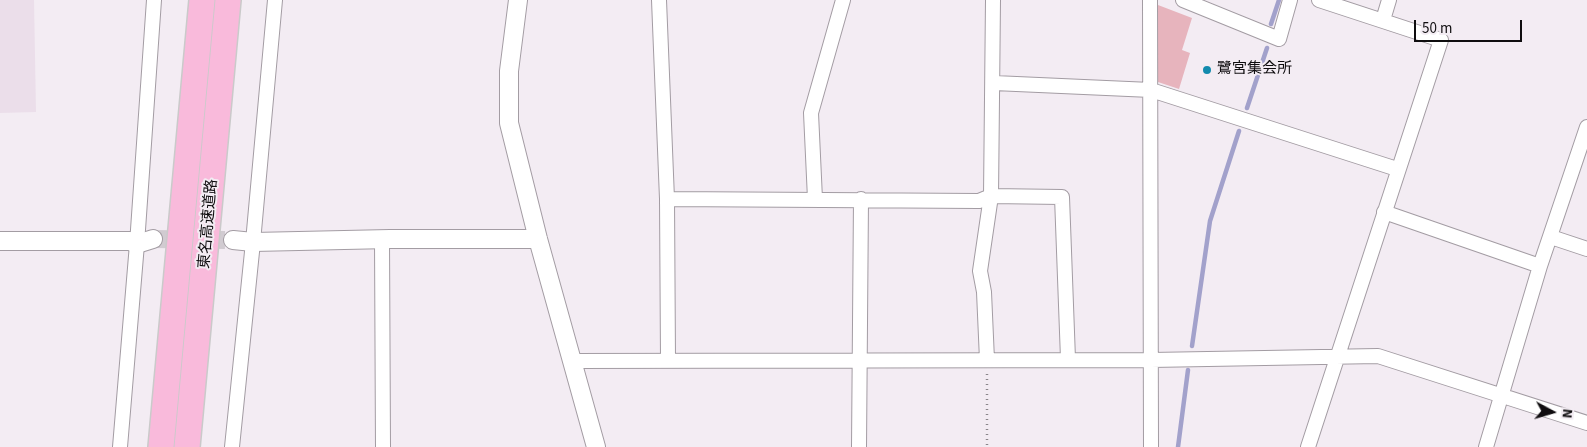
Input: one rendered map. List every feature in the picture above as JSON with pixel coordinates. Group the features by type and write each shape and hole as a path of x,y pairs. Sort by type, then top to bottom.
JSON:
{"highway":[{"name":"東名高速道路","path":"161,447 202,3"},
{"name":"東名高速道路","path":"187,447 228,3"}],"street":[{"path":"120,447 145,242 154,0"},
{"path":"232,447 254,242 275,0"},
{"path":"518,0 509,72 509,123 538,239 596,447"},
{"path":"659,0 667,199 668,360"},
{"path":"815,199 811,112 843,0"},
{"path":"987,360 984,292 980,271 991,196 994,83 993,0"},
{"path":"1150,0 1152,447"},
{"path":"1183,0 1279,39 1290,0"},
{"path":"1308,447 1397,169 1441,40 1319,0"},
{"path":"1383,20 1389,0"},
{"path":"994,83 1151,90 1397,169"},
{"path":"1486,447 1540,266 1587,127"},
{"path":"667,199 979,201 991,196 1062,197 1068,359"},
{"path":"859,447 861,199"},
{"path":"1384,212 1540,266"},
{"path":"1551,237 1587,249"},
{"path":"233,240 254,242 538,239"},
{"path":"382,240 383,447"},
{"path":"0,241 145,242"},
{"path":"573,361 1151,360 1378,356 1587,424"}],"path":[{"path":"987,360 987,447"}],"shaded area":[{"path":"0,0 34,0 36,112 0,113"},
{"path":"1158,5 1192,18 1182,50 1190,53 1179,89 1158,82"}],"waterway":[{"path":"1271,24 1279,0"},
{"path":"1247,108 1267,48"},
{"path":"1192,346 1210,221 1239,131"},
{"path":"1178,447 1188,370"}],"tunnel":[{"path":"153,239 233,240"}],"place":[{"name":"鷺宮集会所","path":"1207,70"}]}
